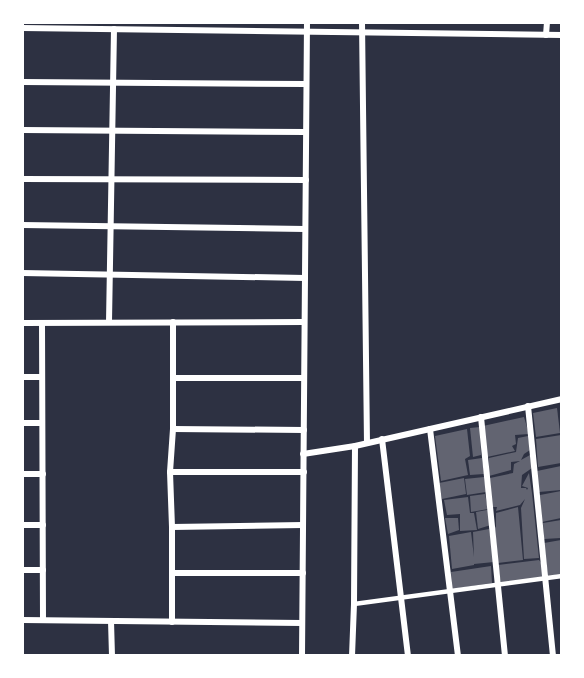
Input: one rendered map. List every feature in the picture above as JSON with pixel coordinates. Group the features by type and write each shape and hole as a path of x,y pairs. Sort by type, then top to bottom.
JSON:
{"street":[{"path":"302,656 307,22"},
{"path":"362,22 367,443"},
{"path":"546,34 547,22"},
{"path":"22,28 173,26 307,31 561,34"},
{"path":"109,322 113,82 118,27"},
{"path":"22,82 306,84"},
{"path":"22,130 306,132"},
{"path":"22,179 306,180"},
{"path":"22,225 305,229"},
{"path":"22,273 305,278"},
{"path":"172,622 170,472 173,429 173,322"},
{"path":"22,323 304,322"},
{"path":"42,323 43,620"},
{"path":"22,377 42,377"},
{"path":"173,378 304,378"},
{"path":"303,454 355,446 561,399"},
{"path":"528,406 553,656"},
{"path":"481,417 505,656"},
{"path":"22,423 42,423"},
{"path":"173,429 304,430"},
{"path":"430,429 458,656"},
{"path":"382,440 408,656"},
{"path":"352,656 355,446"},
{"path":"170,472 304,472"},
{"path":"22,474 43,474"},
{"path":"22,525 43,525"},
{"path":"172,527 303,525"},
{"path":"22,570 43,570"},
{"path":"172,573 303,573"},
{"path":"22,620 302,623"},
{"path":"111,621 112,656"}],"lane":[{"path":"354,604 561,576"}],"building":[{"path":"557,408 560,433 536,437 533,413"},
{"path":"524,417 529,434 515,435 516,444 512,446 515,451 487,457 483,426"},
{"path":"480,427 481,455 473,457 470,428"},
{"path":"467,429 470,456 465,459 468,475 441,481 435,436"},
{"path":"561,435 561,463 538,467 536,439"},
{"path":"528,436 530,450 521,460 530,455 532,468 522,475 521,488 527,490 528,488 522,486 529,473 539,558 524,559 521,508 525,499 520,505 496,511 497,507 492,507 490,478 513,473 514,464 520,461 511,462 511,470 489,476 489,458 516,452 518,438"},
{"path":"482,458 484,474 470,475 468,460"},
{"path":"561,466 561,490 539,492 537,471"},
{"path":"484,477 486,492 467,495 465,479"},
{"path":"464,478 466,494 442,499 439,483"},
{"path":"561,491 561,518 542,522 540,495"},
{"path":"485,494 488,509 471,512 470,496"},
{"path":"468,497 470,513 474,513 477,530 460,531 460,514 447,515 444,500"},
{"path":"518,507 523,560 498,563 496,513"},
{"path":"492,509 494,524 478,529 476,512"},
{"path":"445,518 458,518 459,530 448,534"},
{"path":"561,520 561,538 544,539 543,523"},
{"path":"489,529 494,562 452,569 449,536 471,532 474,557 473,532"},
{"path":"561,540 561,574 548,576 544,543"},
{"path":"539,560 542,564 542,577 501,583 498,565"},
{"path":"491,566 492,583 452,589 451,572"}]}
